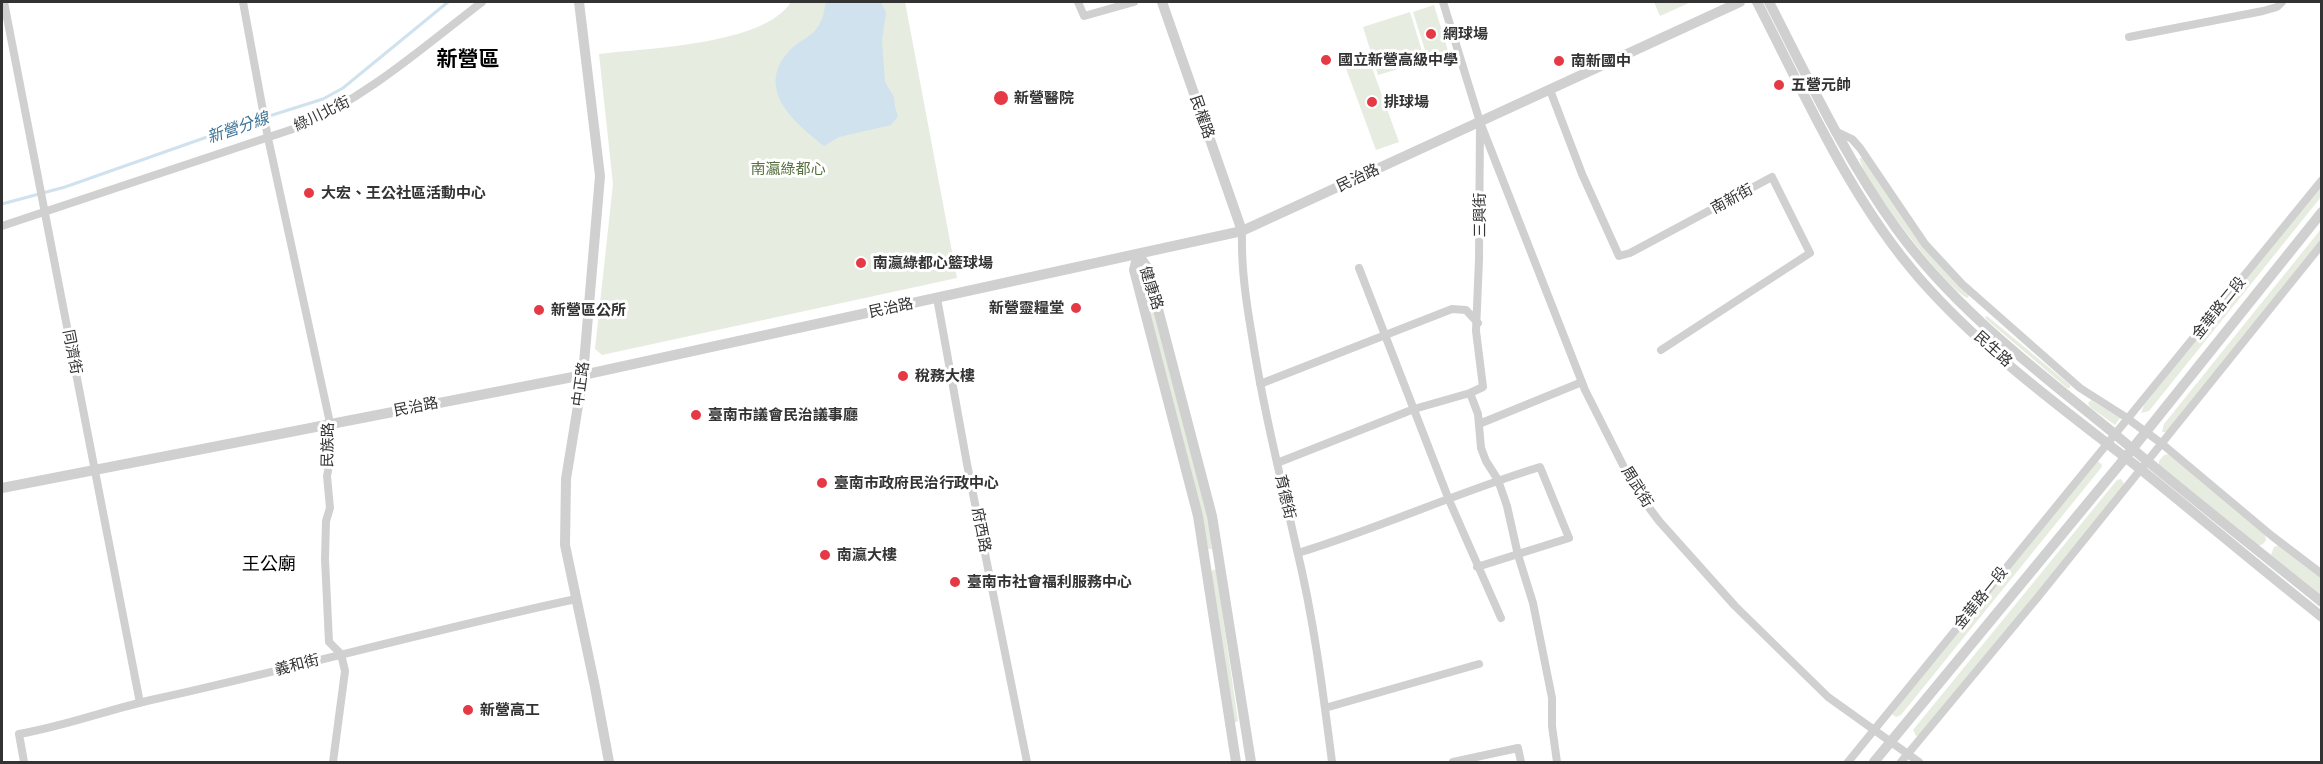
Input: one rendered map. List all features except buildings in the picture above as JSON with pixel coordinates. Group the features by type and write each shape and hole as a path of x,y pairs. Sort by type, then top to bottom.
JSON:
{"street":[{"name":"同濟街","path":"4,2 140,703"},
{"name":"民族路","path":"243,2 268,138 330,423 328,439 330,461 327,476 330,508 326,521 325,559 329,642 341,654 345,672 333,762"},
{"name":"綠川北街","path":"2,226 268,138 321,118 359,96 482,2"},
{"name":"中正路","path":"579,2 600,176 583,375 566,480 565,545 609,762"},
{"path":"1078,2 1084,16 1123,3 1134,2"},
{"name":"民權路","path":"1162,2 1242,231"},
{"name":"三興街","path":"1443,2 1480,122 1478,322 1476,331 1483,387 1470,393"},
{"name":"民治路","path":"2,488 583,375 1242,231 1740,2"},
{"name":"民生路","path":"1757,2 1822,129 1865,204 1918,278 1988,346 2107,445 2128,453"},
{"name":"民生路","path":"1770,2 1835,130 1865,183 1896,229 1952,295 2050,383 2116,435 2128,453 2322,602"},
{"path":"2129,37 2263,11 2277,7 2282,2"},
{"name":"南新街","path":"1550,90 1582,174 1619,256 1630,253 1772,177 1810,254 1661,350"},
{"name":"周武街","path":"1480,122 1582,382 1635,489 1659,521 1735,606 1828,697 1919,762"},
{"name":"民生路","path":"1835,130 1852,139 1860,148 1925,244 1962,284 2080,388 2128,418 2161,443 2276,539 2322,574"},
{"name":"金華路二段","path":"2116,435 2322,180"},
{"name":"金華路二段","path":"2128,453 2322,212"},
{"name":"育德街","path":"1242,231 1241,270 1260,384 1269,433 1298,553 1332,762"},
{"path":"1901,762 1946,710 2322,244"},
{"name":"健康路","path":"1138,254 1147,267 1212,516 1251,762"},
{"name":"健康路","path":"1138,254 1134,270 1198,516 1236,762"},
{"path":"1359,268 1449,500 1501,618"},
{"name":"府西路","path":"937,298 967,464 1027,762"},
{"path":"1260,384 1452,309 1466,310 1478,322"},
{"path":"1479,424 1582,382"},
{"path":"1277,463 1414,409 1470,393 1478,414 1480,448 1498,480 1508,506 1518,555 1533,603 1548,673 1557,762"},
{"name":"金華路一段","path":"1848,762 2116,435"},
{"name":"金華路一段","path":"1874,762 2128,453"},
{"name":"民生路","path":"2143,465 2322,617"},
{"path":"1298,553 1347,538 1498,480 1540,467 1569,538 1477,567"},
{"path":"1205,561 1219,559"},
{"name":"義和街","path":"24,762 19,734 50,729 140,703 576,599"},
{"path":"1325,708 1479,664"},
{"path":"1453,762 1518,748 1521,762"}],"green space":[{"name":"南瀛綠都心","path":"791,2 905,2 957,278 602,355 595,349 613,184 599,54 674,46 731,36 777,16"},
{"path":"1654,2 1691,2 1660,16"},
{"name":"網球場","path":"1434,5 1450,57 1429,63 1413,12"},
{"path":"1410,12 1425,61 1378,75 1363,27"},
{"name":"排球場","path":"1367,54 1399,142 1376,150 1344,63"},
{"path":"1860,158 1863,158 1969,295 1968,298 1943,277 1906,232 1873,186"},
{"path":"2321,184 2321,197 2149,411 2141,413 2144,405"},
{"path":"2321,229 2321,241 2168,432 2162,432 2164,424"},
{"path":"1144,272 1209,516 1212,549 1208,549 1140,273"},
{"path":"1987,316 2070,385 2070,388 2067,388 1987,320 1985,317"},
{"path":"2091,400 2120,418 2115,425 2090,407 2088,403"},
{"path":"2171,454 2265,534 2266,540 2263,544 2258,546 2159,466 2159,461 2164,455"},
{"path":"2098,461 2102,465 2101,468 1901,715 1896,717 1892,714"},
{"path":"2121,479 2125,485 1920,735 1916,736 1913,730 2117,480"},
{"path":"2280,545 2321,577 2321,595 2271,555 2274,547"},
{"path":"1216,569 1238,721 1234,723 1211,571"}],"water":[{"path":"826,2 881,2 886,13 882,40 885,82 894,97 898,116 891,125 839,137 824,146 790,115 777,90 776,77 781,63 792,48 812,34 819,25"}],"waterway":[{"name":"新營分線","path":"2,204 65,187 244,124 323,99 343,88 448,2"}],"place":[{"name":"網球場","path":"1431,34"},
{"name":"國立新營高級中學","path":"1326,60"},
{"name":"南新國中","path":"1559,61"},
{"name":"五營元帥","path":"1779,85"},
{"name":"新營醫院","path":"1001,98"},
{"name":"排球場","path":"1372,102"},
{"name":"大宏、王公社區活動中心","path":"309,193"},
{"name":"南瀛綠都心籃球場","path":"861,263"},
{"name":"新營靈糧堂","path":"1076,308"},
{"name":"新營區公所","path":"539,310"},
{"name":"稅務大樓","path":"903,376"},
{"name":"臺南市議會民治議事廳","path":"696,415"},
{"name":"臺南市政府民治行政中心","path":"822,483"},
{"name":"南瀛大樓","path":"825,555"},
{"name":"臺南市社會福利服務中心","path":"955,582"},
{"name":"新營高工","path":"468,710"}],"district":[{"name":"新營區","path":"468,60"},
{"name":"王公廟","path":"269,564"}]}
